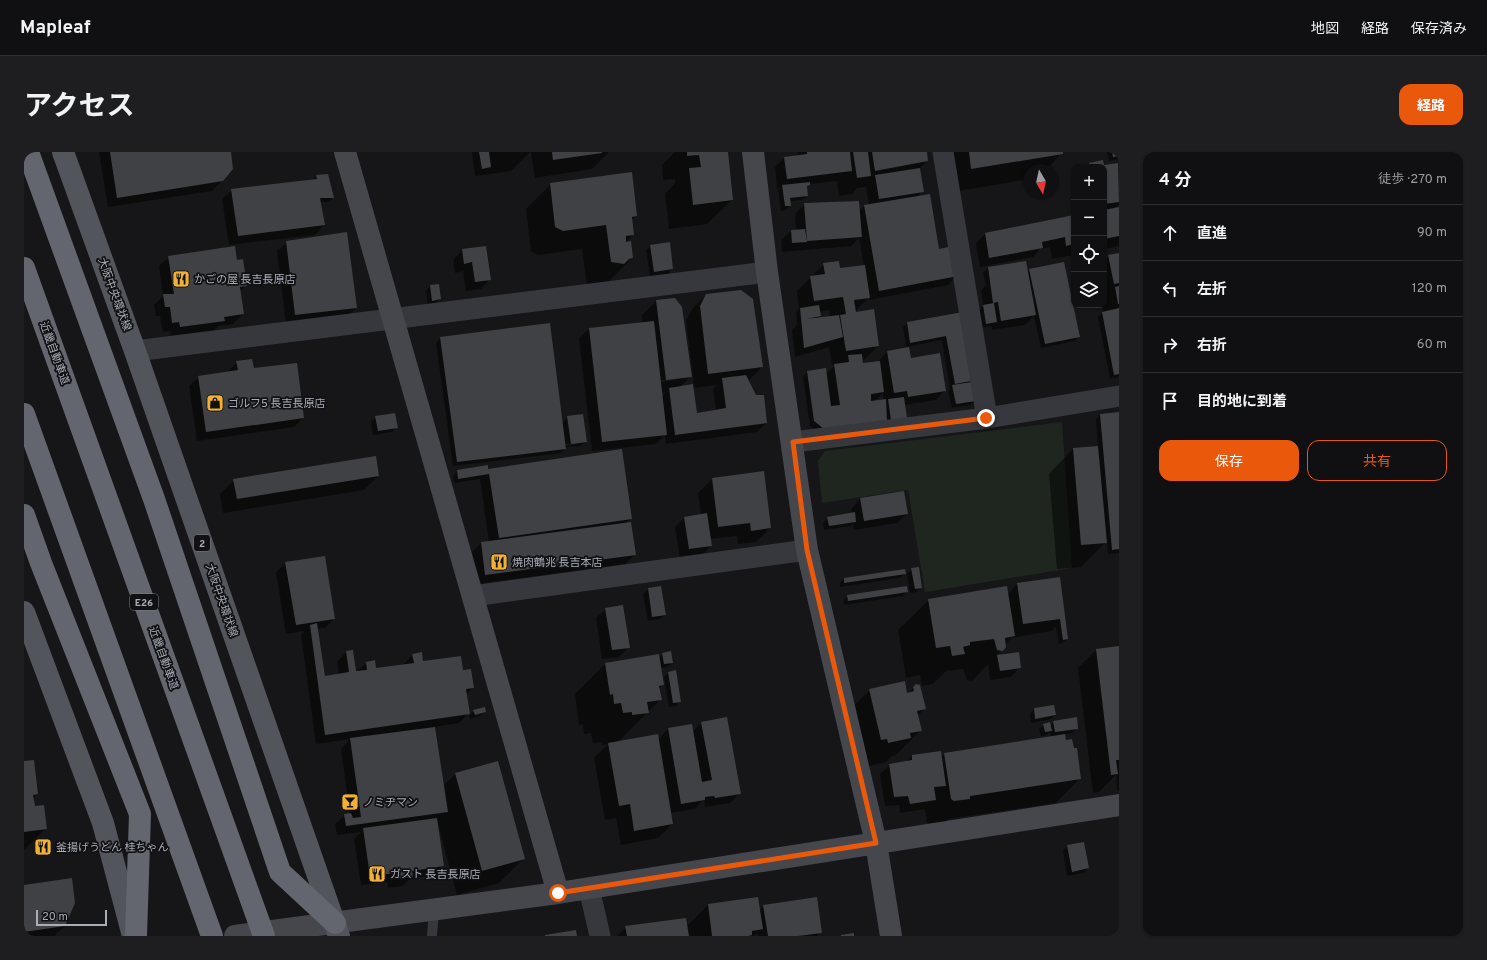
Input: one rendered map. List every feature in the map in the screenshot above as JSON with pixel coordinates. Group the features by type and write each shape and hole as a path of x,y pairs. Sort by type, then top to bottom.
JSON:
{"highway":[{"path":"28,152 147,478 280,872 337,929"},
{"name":"近畿自動車道","path":"24,268 264,936"},
{"path":"24,414 212,936"},
{"path":"24,515 41,563 140,814 136,936"}],"main road":[{"name":"大阪中央環状線","path":"63,152 135,351 337,929"},
{"path":"24,612 103,823 133,936"}],"street":[{"path":"345,152 558,893"},
{"path":"753,152 767,272 793,442 807,550 876,843 891,936"},
{"path":"943,152 986,418"},
{"path":"135,351 394,320 767,272"},
{"path":"793,442 986,418 1119,396"},
{"path":"473,596 807,550"},
{"path":"235,936 337,929 434,910 558,893 1119,805"},
{"path":"589,888 600,936"}],"lane":[{"path":"432,936 434,910"}],"shaded area":[{"path":"1062,422 1072,568 925,592 908,490 822,503 818,461 825,451"}],"building":[{"path":"110,152 231,152 233,169 223,181 117,198"},
{"path":"479,152 489,152 491,167 482,169"},
{"path":"552,152 602,152 602,153 553,160"},
{"path":"687,152 728,152 733,200 693,205 689,168 701,167 699,155 687,156"},
{"path":"807,152 850,152 852,171 787,179 784,157 807,154"},
{"path":"853,152 868,152 871,176 857,178"},
{"path":"872,152 927,152 928,161 875,171"},
{"path":"969,152 1063,152 1063,154 971,169"},
{"path":"1112,152 1119,152 1119,156 1113,157"},
{"path":"1103,160 1104,164 1089,164"},
{"path":"1118,163 1119,202 1107,204 1107,165"},
{"path":"920,168 924,192 879,199 875,175"},
{"path":"632,172 637,216 632,217 634,235 626,236 626,242 631,241 633,258 629,259 624,264 611,262 606,225 563,231 555,227 550,183"},
{"path":"328,174 334,198 320,198 325,225 238,236 231,189 317,179 316,175"},
{"path":"810,182 810,185 807,186 808,196 790,198 791,206 785,206 782,185"},
{"path":"930,194 939,249 953,246 958,276 879,291 864,205"},
{"path":"859,201 862,237 807,241 804,203"},
{"path":"1119,207 1119,236 1107,238 1107,209"},
{"path":"1071,216 1071,245 1066,246 1065,237 1042,242 1043,248 989,258 985,233"},
{"path":"805,229 807,242 792,243 791,230"},
{"path":"347,232 357,308 295,315 286,241"},
{"path":"670,242 673,269 654,272 650,245"},
{"path":"235,246 237,260 243,259 247,286 240,287 244,314 224,317 225,321 180,327 179,322 172,323 170,307 165,307 163,294 174,294 168,256"},
{"path":"486,246 491,280 475,282 472,262 464,264 462,249"},
{"path":"1119,253 1119,283 1114,284 1108,255"},
{"path":"839,261 840,268 865,265 870,298 854,300 856,312 874,309 879,346 846,351 840,315 846,314 843,297 814,301 810,276 825,274 823,263"},
{"path":"1026,261 1036,315 1001,321 998,302 993,303 988,267"},
{"path":"1064,262 1071,295 1071,308 1074,308 1080,337 1045,344 1029,269"},
{"path":"439,284 441,299 432,301 430,285"},
{"path":"1119,286 1119,304 1118,304 1115,287"},
{"path":"741,290 753,299 763,367 708,374 700,306 706,294"},
{"path":"675,298 682,307 692,377 666,380 656,300"},
{"path":"994,303 997,322 986,324 983,305"},
{"path":"819,305 821,316 806,319 839,315 843,337 804,348 800,308"},
{"path":"1119,308 1119,374 1114,375 1102,312"},
{"path":"963,312 976,380 955,384 946,336 910,343 907,322"},
{"path":"654,321 667,435 602,442 589,328"},
{"path":"550,323 566,449 457,462 440,337"},
{"path":"909,347 911,358 940,353 946,391 908,397 907,391 894,393 887,351"},
{"path":"862,354 863,363 880,361 884,392 871,394 871,401 886,399 887,421 824,429 814,421 807,371 826,368 831,406 840,405 834,364 849,362 848,355"},
{"path":"252,359 254,368 297,363 304,418 206,432 198,376 238,370 236,361"},
{"path":"746,375 756,395 764,395 767,423 675,435 669,388 693,384 697,413 726,408 722,378"},
{"path":"972,382 976,401 956,404 952,385"},
{"path":"904,397 907,418 891,420 888,399"},
{"path":"1119,412 1119,549 1112,550 1100,414"},
{"path":"395,413 398,428 378,431 375,416"},
{"path":"583,414 587,442 571,444 567,416"},
{"path":"1098,446 1107,543 1081,545 1073,448"},
{"path":"622,449 632,519 499,538 489,474 458,479 457,470 488,465 488,469"},
{"path":"376,456 379,476 237,499 233,479"},
{"path":"764,471 771,528 751,531 750,523 718,527 712,478"},
{"path":"904,491 908,514 864,521 860,498"},
{"path":"855,512 856,522 829,526 827,517"},
{"path":"707,513 712,546 689,549 684,517"},
{"path":"631,522 636,555 485,575 481,542"},
{"path":"325,556 335,619 296,625 285,562"},
{"path":"919,567 922,588 915,589 911,568"},
{"path":"905,569 906,574 844,583 844,578"},
{"path":"1060,577 1068,639 1063,640 1060,619 1023,624 1017,583"},
{"path":"661,586 666,615 652,617 648,588"},
{"path":"907,586 908,592 848,601 847,595"},
{"path":"1007,586 1015,636 1005,638 1006,647 1003,651 997,650 994,639 970,642 970,645 963,647 965,654 952,656 950,646 936,648 928,599"},
{"path":"623,605 630,648 612,650 605,608"},
{"path":"317,623 325,676 349,672 346,651 353,650 356,671 367,670 366,662 375,660 376,668 414,663 412,654 422,652 423,661 461,656 463,670 471,669 474,688 466,689 470,714 325,735 310,625"},
{"path":"1119,646 1119,760 1116,760 1118,774 1111,775 1096,649"},
{"path":"671,651 673,663 664,664 662,653"},
{"path":"1019,652 1021,668 1000,671 997,655"},
{"path":"659,654 664,685 659,686 662,700 647,702 649,713 632,715 632,712 623,713 621,703 614,704 613,694 610,695 605,663"},
{"path":"676,670 681,702 673,703 668,672"},
{"path":"905,681 907,693 914,691 913,687 916,684 920,685 926,709 917,711 922,731 910,733 911,738 888,743 887,739 881,740 869,689"},
{"path":"1054,705 1056,715 1035,719 1034,708"},
{"path":"485,707 486,712 475,715 473,710"},
{"path":"727,717 741,794 715,798 714,796 705,797 705,800 681,804 668,728 692,724 702,782 712,780 701,722"},
{"path":"1077,717 1078,729 1055,732 1053,721"},
{"path":"1050,722 1052,731 1045,732 1043,724"},
{"path":"435,727 448,812 346,826 344,814 351,813 353,818 361,817 350,738"},
{"path":"658,734 673,824 634,831 630,804 619,806 608,743"},
{"path":"1065,734 1066,740 1072,739 1074,748 1077,748 1081,779 970,796 970,799 954,801 951,799 944,753"},
{"path":"941,751 946,786 934,787 936,800 910,804 908,796 894,797 889,764 912,760 912,755"},
{"path":"34,760 38,794 33,795 35,806 44,805 47,829 24,832 24,761"},
{"path":"498,761 525,859 482,871 455,773"},
{"path":"437,818 444,866 412,871 413,877 397,879 396,873 370,876 363,828"},
{"path":"1084,842 1089,868 1072,872 1067,845"},
{"path":"72,878 75,903 65,926 24,932 24,885"},
{"path":"758,897 763,929 752,931 752,935 748,936 712,936 708,904"},
{"path":"817,897 822,933 798,936 768,936 763,905"},
{"path":"686,918 689,936 627,936 625,926"},
{"path":"576,930 577,936 545,936 545,935"},
{"path":"854,933 854,936 841,936 841,935"}],"place":[{"name":"かごの屋 長吉長原店","path":"181,279"},
{"name":"ゴルフ5 長吉長原店","path":"215,403"},
{"name":"焼肉鶴兆 長吉本店","path":"499,562"},
{"name":"ノミヂマン","path":"350,802"},
{"name":"釜揚げうどん 桂ちゃん","path":"43,847"},
{"name":"ガスト 長吉長原店","path":"377,874"}],"route":[{"path":"558,893 876,843 807,550 793,442 986,418"}]}
